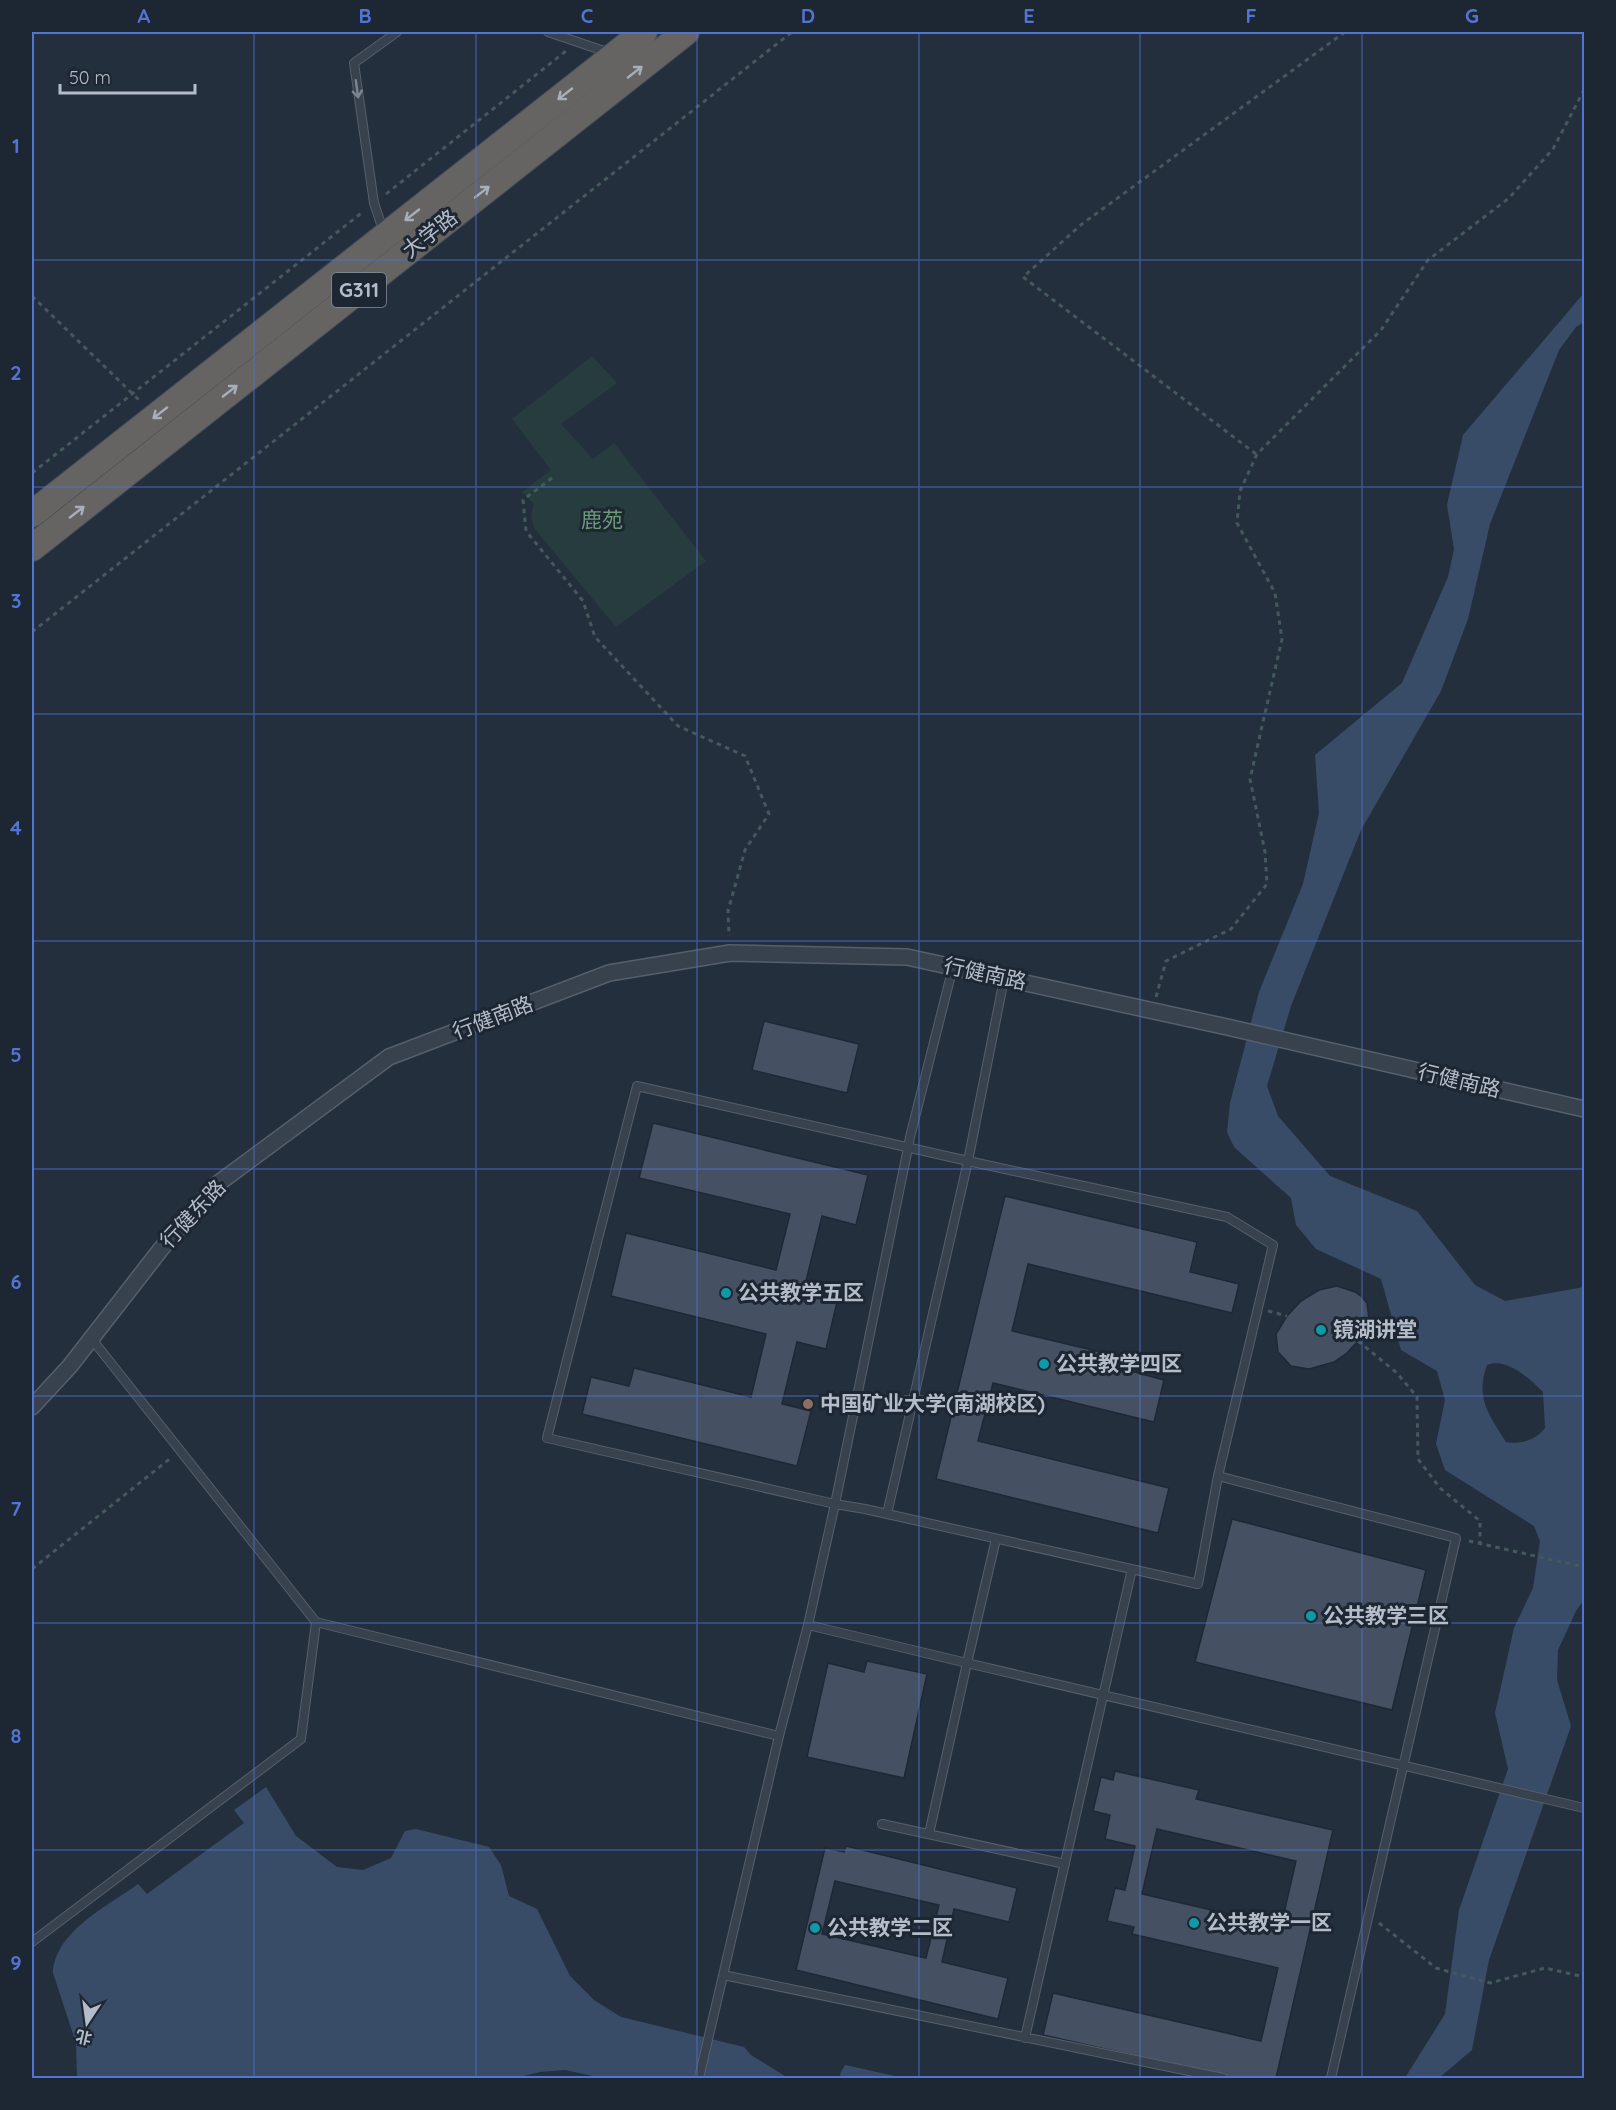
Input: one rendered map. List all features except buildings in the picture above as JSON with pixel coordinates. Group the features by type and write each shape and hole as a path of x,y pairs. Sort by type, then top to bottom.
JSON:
{"highway":[{"name":"大学路","path":"32,514 644,32"},
{"name":"大学路","path":"32,548 686,32"}],"street":[{"name":"行健南路","path":"389,1057 609,973 730,953 907,957 1227,1027 1584,1109"},
{"name":"行健东路","path":"32,1407 70,1366 160,1249 216,1185 389,1057"}],"lane":[{"path":"385,236 374,203 354,63 397,32"},
{"path":"548,32 614,55"},
{"path":"699,2079 779,1736 808,1625 908,1148 953,967"},
{"path":"887,1514 968,1161 1004,979"},
{"path":"637,1086 968,1161 1227,1217 1273,1245 1218,1476 1198,1584 547,1438 637,1086"},
{"path":"91,1338 316,1622 779,1736"},
{"path":"1218,1476 1455,1538 1331,2079"},
{"path":"929,1834 996,1539"},
{"path":"1025,2037 1132,1569"},
{"path":"32,1942 300,1739 316,1622"},
{"path":"808,1625 1584,1808"},
{"path":"882,1824 1065,1864"},
{"path":"723,1975 1223,2079"}],"path":[{"path":"32,632 792,32"},
{"path":"1257,454 1023,277 1082,224 1345,32"},
{"path":"32,473 579,41"},
{"path":"1155,1004 1166,961 1231,929 1267,884 1264,852 1250,778 1282,639 1275,593 1237,523 1240,491 1257,454 1381,330 1428,260 1509,198 1552,149 1584,90"},
{"path":"32,296 133,393 153,418"},
{"path":"552,478 523,500 526,531 583,601 595,638 678,726 745,756 770,814 746,850 728,911 730,953"},
{"path":"1258,1308 1287,1316"},
{"path":"1358,1341 1397,1373 1417,1397 1418,1458 1440,1488 1480,1521 1480,1543"},
{"path":"32,1569 180,1451"},
{"path":"1455,1538 1584,1567"},
{"path":"1368,1914 1436,1968 1490,1983 1545,1968 1584,1977"}],"green space":[{"name":"鹿苑","path":"592,356 617,383 561,424 593,459 614,443 706,561 616,627 534,528 531,515 534,504 522,492 551,470 512,419"}],"water":[{"path":"1584,293 1584,322 1576,327 1559,350 1490,524 1468,619 1441,691 1361,830 1291,1006 1267,1086 1278,1116 1330,1176 1417,1211 1475,1285 1505,1301 1584,1287 1584,1600 1576,1611 1558,1650 1557,1680 1571,1726 1489,1960 1472,2050 1439,2078 1405,2078 1445,2014 1459,1910 1508,1769 1495,1713 1514,1628 1533,1588 1540,1541 1534,1526 1445,1470 1436,1444 1445,1400 1437,1371 1401,1350 1381,1279 1316,1249 1296,1225 1291,1198 1234,1147 1227,1132 1230,1103 1259,992 1303,884 1319,813 1315,755 1402,683 1448,577 1454,549 1447,505 1463,435","holes":["1501,1364 1521,1373 1543,1392 1545,1428 1537,1436 1527,1441 1506,1442 1486,1406 1483,1387 1487,1365"]},
{"path":"266,1787 296,1836 337,1867 363,1870 391,1858 405,1831 416,1829 489,1847 501,1865 509,1896 537,1909 570,1976 594,2000 621,2017 744,2047 751,2055 788,2078 602,2078 565,2070 540,2072 516,2078 77,2078 76,2043 53,1973 56,1958 63,1944 85,1921 138,1884 147,1894 244,1823 234,1810"},
{"path":"845,2065 904,2078 841,2078 840,2074"}],"place":[{"name":"公共教学五区","path":"726,1293"},
{"name":"镜湖讲堂","path":"1321,1330"},
{"name":"公共教学四区","path":"1044,1364"},
{"name":"中国矿业大学(南湖校区)","path":"808,1404"},
{"name":"公共教学三区","path":"1311,1616"},
{"name":"公共教学一区","path":"1194,1923"},
{"name":"公共教学二区","path":"815,1928"}]}
